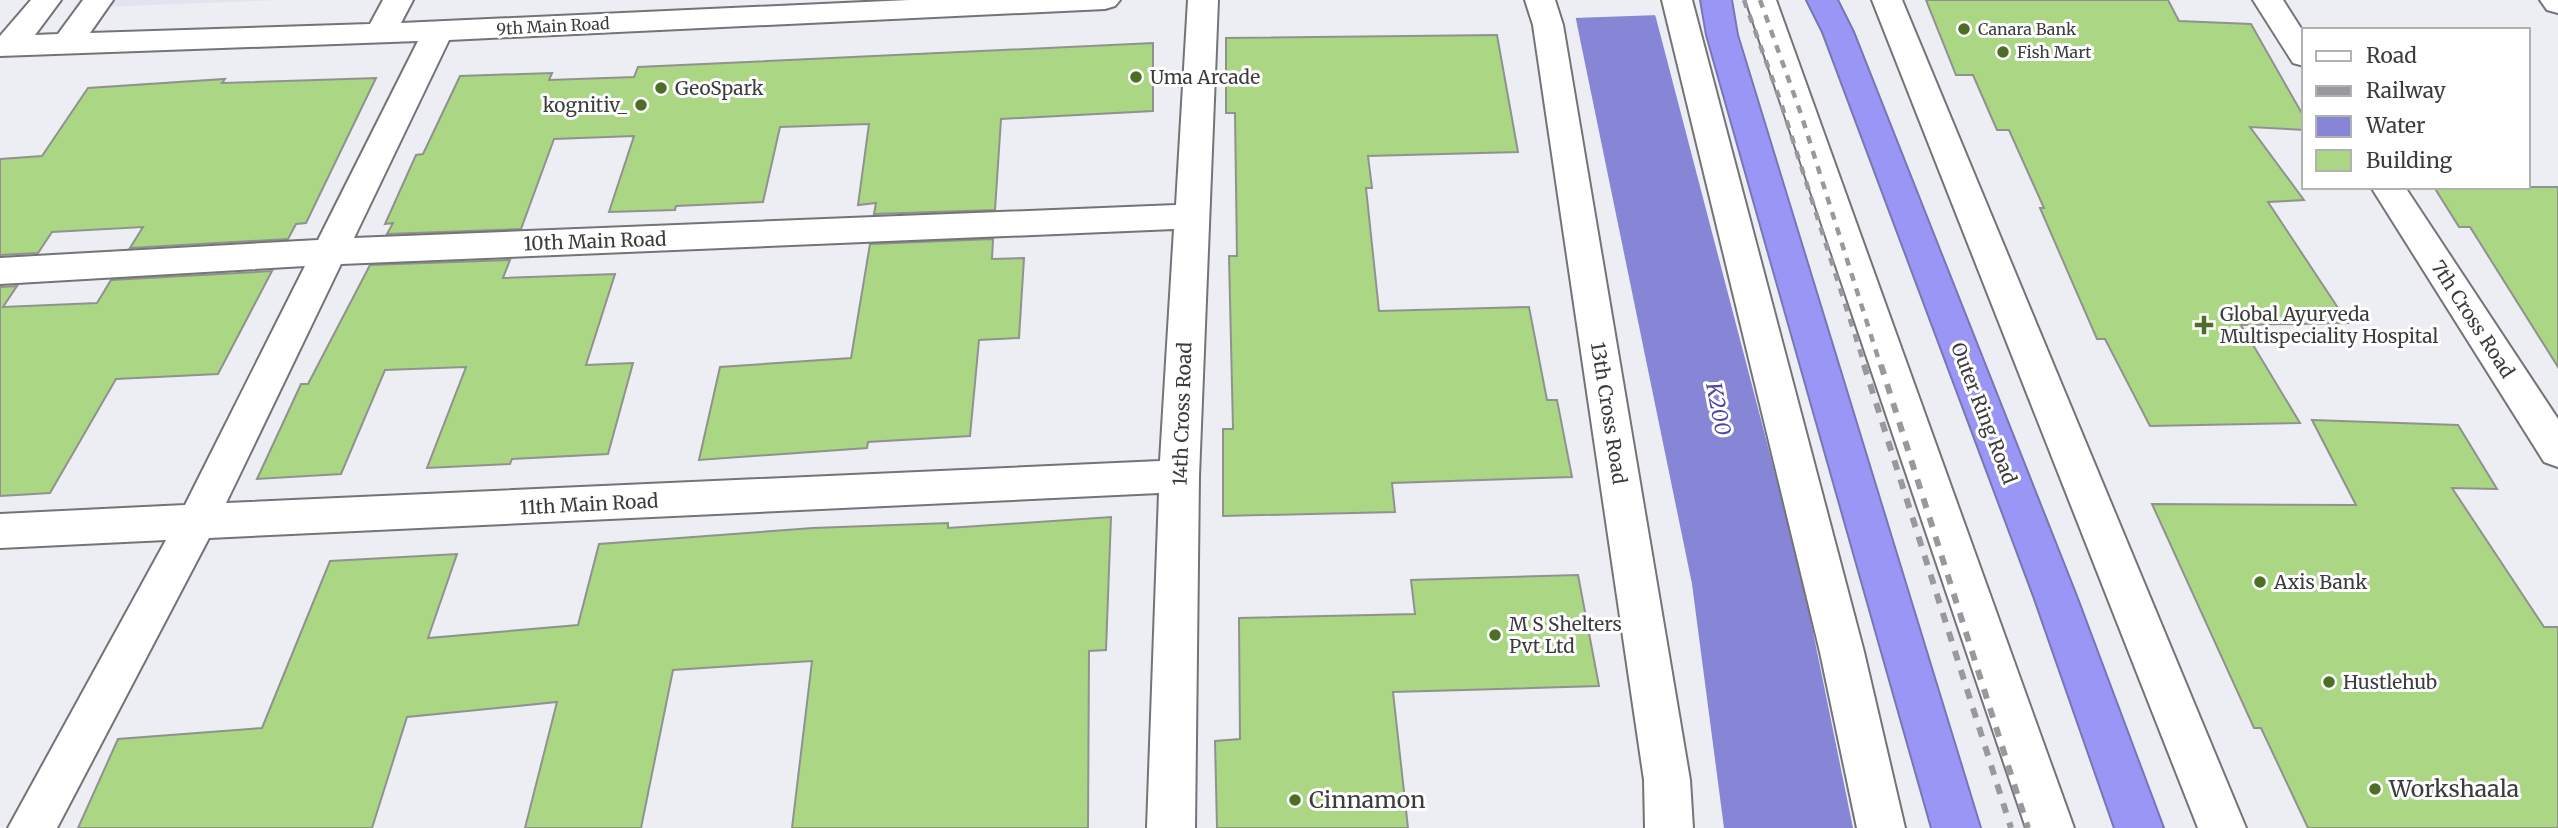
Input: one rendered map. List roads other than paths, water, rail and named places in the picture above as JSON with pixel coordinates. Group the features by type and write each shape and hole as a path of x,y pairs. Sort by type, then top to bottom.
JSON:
{"highway":[{"path":"1716,0 1722,35 1956,828"},
{"name":"Outer Ring Road","path":"1822,0 1838,32 2035,544 2139,828"}],"street":[{"path":"5,46 46,0"},
{"path":"67,44 98,0"},
{"path":"381,32 398,0"},
{"name":"9th Main Road","path":"5,46 438,31 678,10 1105,0"},
{"name":"14th Cross Road","path":"1171,828 1178,477 1203,0"},
{"name":"13th Cross Road","path":"1540,0 1548,25 1667,780 1669,828"},
{"path":"1676,0 1842,652 1881,828"},
{"path":"1761,0 2050,828"},
{"path":"1887,0 2222,828"},
{"path":"2268,0 2302,54"},
{"path":"32,828 197,522 438,31"},
{"name":"7th Cross Road","path":"2389,189 2558,451"},
{"name":"10th Main Road","path":"0,271 330,252 1191,216"},
{"name":"11th Main Road","path":"0,531 1178,477"}],"water":[{"name":"K200","path":"1572,0 1650,0 1801,573 1853,828 1724,828 1692,584"}],"railway":[{"path":"1744,0 1781,103 1865,367"},
{"path":"1760,0 1801,114 1881,367"},
{"path":"1864,365 2011,828"},
{"path":"1881,365 2028,828"}],"place":[{"name":"Canara Bank","path":"1964,29"},
{"name":"Fish Mart","path":"2003,52"},
{"name":"Uma Arcade","path":"1136,77"},
{"name":"GeoSpark","path":"661,88"},
{"name":"kognitiv_","path":"641,105"},
{"name":"Global Ayurveda Multispeciality Hospital","path":"2204,325"},
{"name":"Axis Bank","path":"2260,582"},
{"name":"M S Shelters Pvt Ltd","path":"1495,635"},
{"name":"Hustlehub","path":"2329,682"},
{"name":"Workshaala","path":"2375,789"},
{"name":"Cinnamon","path":"1295,800"}]}
